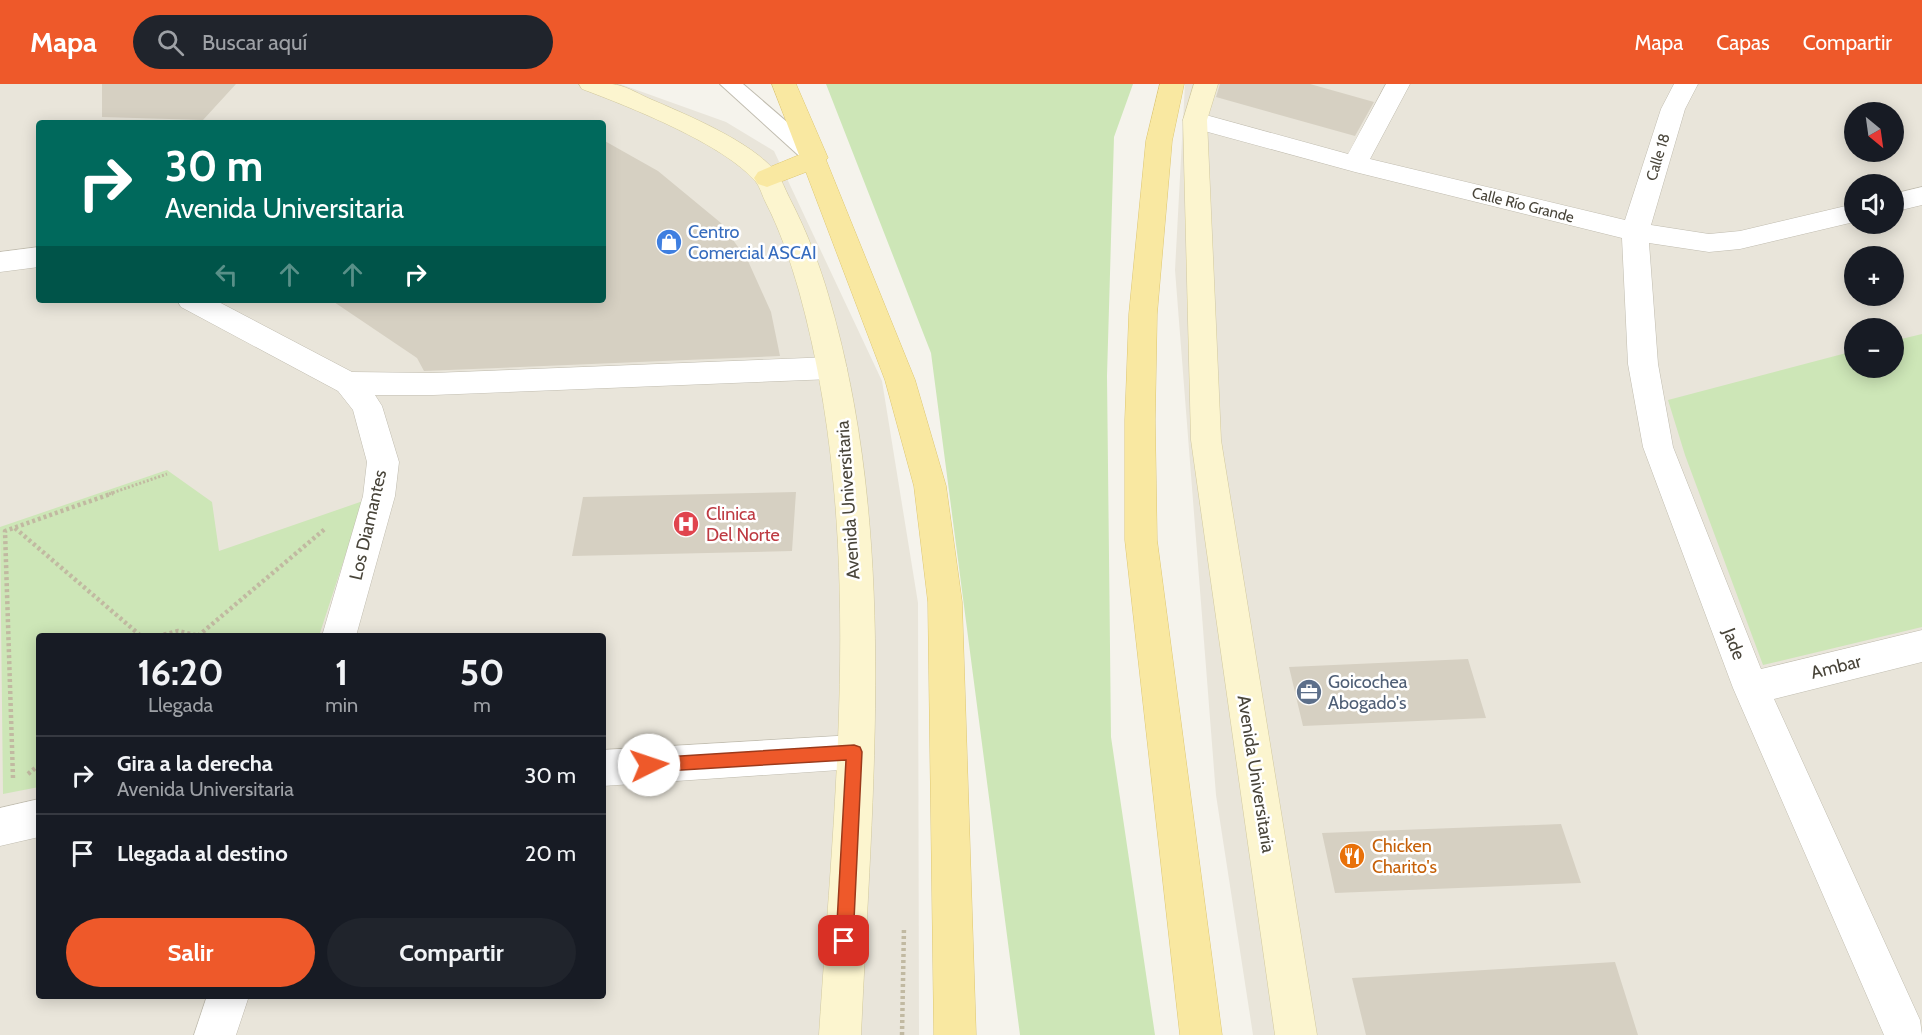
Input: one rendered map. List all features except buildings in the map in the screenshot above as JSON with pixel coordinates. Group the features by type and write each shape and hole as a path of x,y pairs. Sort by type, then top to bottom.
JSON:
{"main road":[{"path":"784,84 815,158 900,380 930,486 945,602 955,1035"},
{"path":"1172,84 1159,141 1143,314 1140,420 1141,540 1201,1035"},
{"path":"767,178 815,158"}],"street":[{"name":"Avenida Universitaria","path":"591,84 687,126 734,152 767,178 789,219 808,270 842,416 854,536 854,752 840,1035"},
{"name":"Avenida Universitaria","path":"1206,84 1196,120 1206,441 1296,1035"},
{"path":"1355,164 1398,84"},
{"name":"Calle 18","path":"1635,232 1673,110 1686,84"},
{"name":"Calle Río Grande","path":"1196,120 1355,164 1635,232 1709,243 1740,240 1844,215"},
{"path":"1904,201 1922,196"},
{"name":"Jade","path":"1635,232 1643,364 1658,447 1751,688 1905,1035"},
{"path":"0,262 36,257"},
{"name":"Los Diamantes","path":"197,303 348,383 367,406 383,462 379,496 340,633"},
{"path":"348,383 433,384 832,368"},
{"name":"Ambar","path":"1751,688 1922,646"},
{"path":"606,768 854,752"},
{"path":"0,827 36,819"},
{"path":"215,1035 227,999"}],"lane":[{"path":"730,84 815,158"}],"path":[{"path":"13,786 5,531 166,474"},
{"path":"203,633 330,524"},
{"path":"15,528 138,633"},
{"path":"168,633 188,631 192,633"}],"shaded area":[{"path":"0,84 620,84 726,122 774,151 882,381 918,603 919,1035 0,1035"},
{"path":"1185,84 1922,84 1922,1035 1253,1035 1216,795 1175,270"}],"green space":[{"path":"826,84 1133,84 1114,137 1107,376 1111,737 1155,1035 1020,1035 931,353"},
{"path":"1922,334 1922,627 1763,665 1685,455 1668,400 1844,354 1844,378 1904,378 1904,338"},
{"path":"167,470 212,502 219,551 363,501 320,633 36,633 36,788 3,794 0,527"}],"place":[{"name":"Centro Comercial ASCAI","path":"669,242"},
{"name":"Clinica Del Norte","path":"686,524"},
{"name":"Goicochea Abogado's","path":"1309,692"},
{"name":"Chicken Charito's","path":"1352,856"}],"route":[{"path":"649,765 854,752 844,941"}]}
